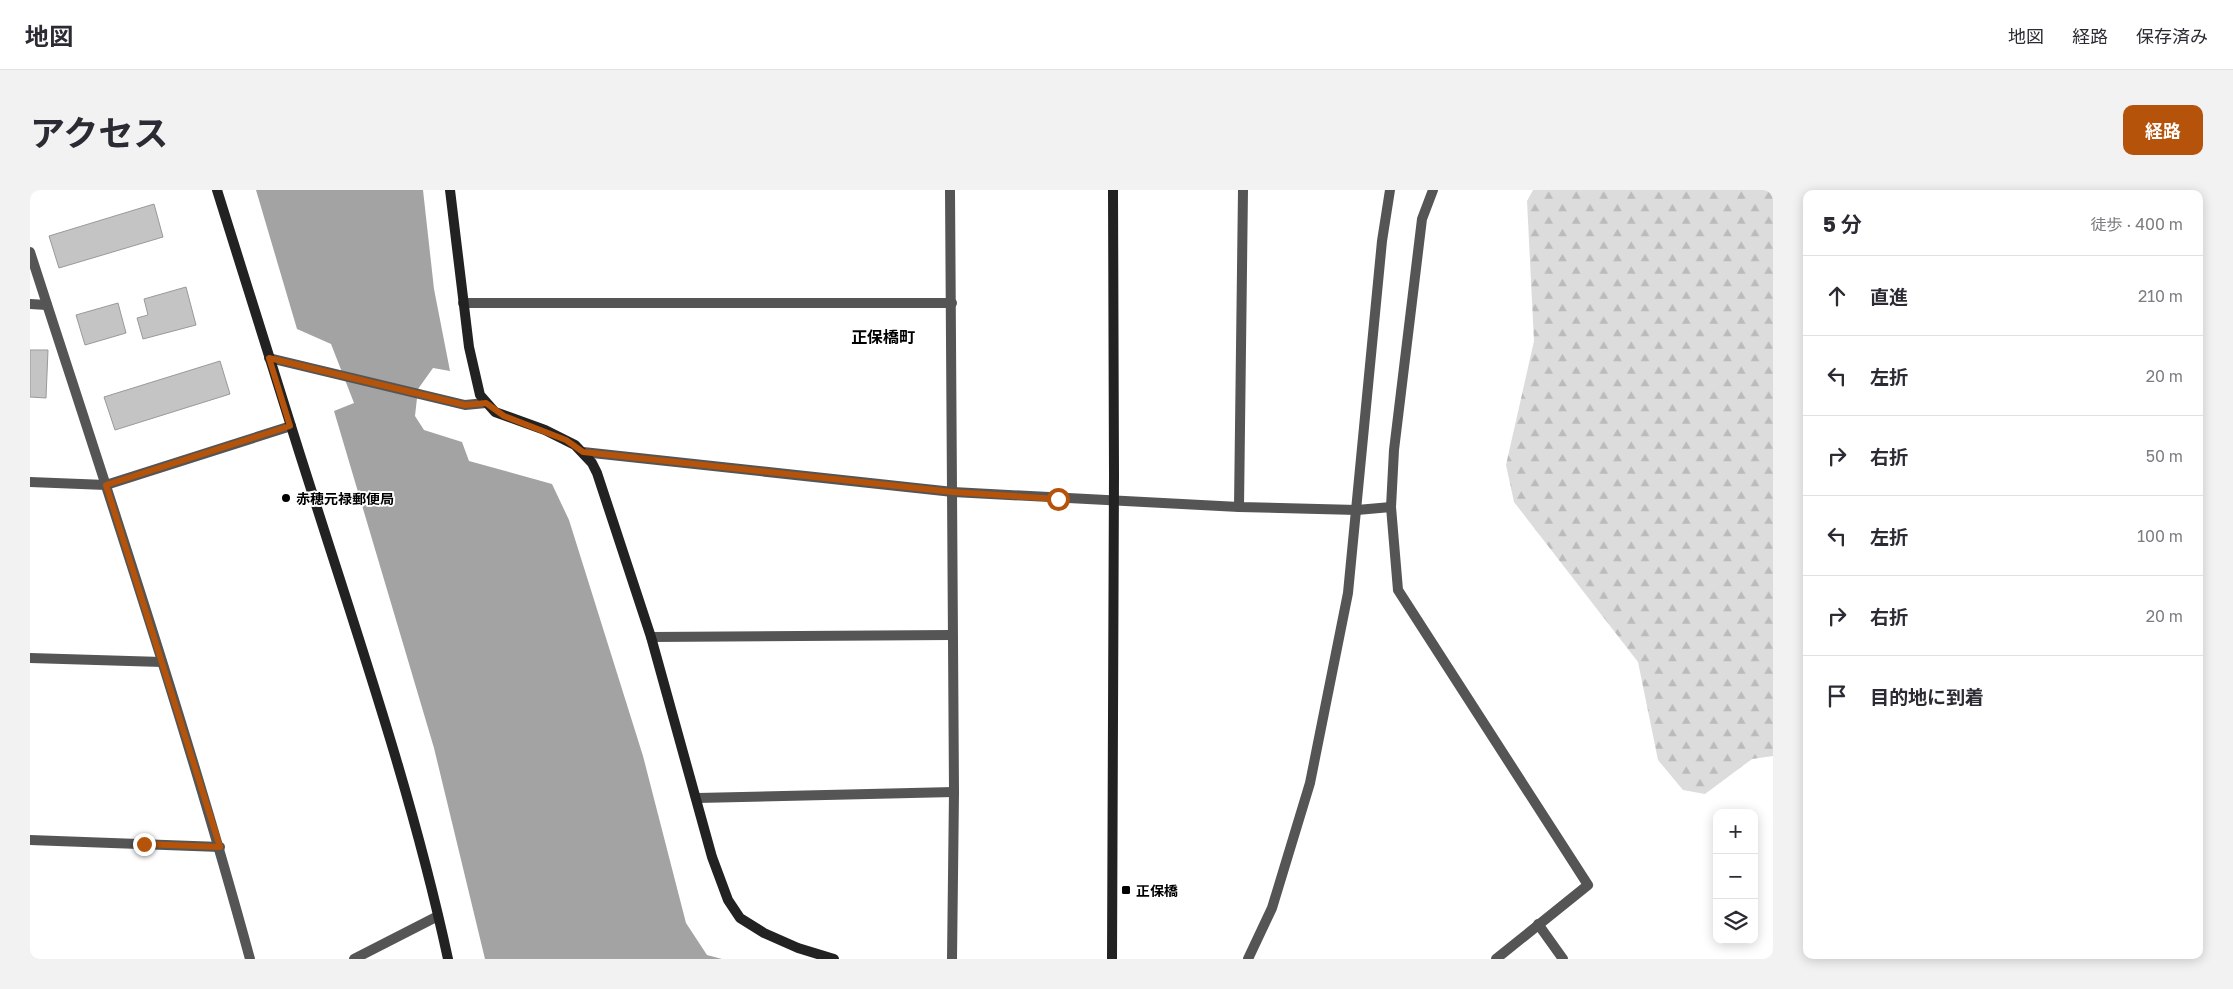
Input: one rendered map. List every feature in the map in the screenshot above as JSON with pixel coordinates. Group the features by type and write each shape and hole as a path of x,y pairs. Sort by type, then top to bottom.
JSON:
{"street":[{"path":"217,190 290,426 389,730 448,959"},
{"path":"450,190 463,302 477,384 486,403 504,416 566,440 583,452 597,473 651,637 720,880 728,900 740,918 784,943 834,959"},
{"path":"950,190 954,792 952,959"},
{"path":"1112,959 1113,190"},
{"path":"1239,507 1243,190"},
{"path":"1248,959 1272,908 1310,783 1348,592 1382,241 1390,190"},
{"path":"1434,190 1422,219 1394,450 1391,507 1398,590 1588,885 1496,959"},
{"path":"30,252 106,485 220,847 250,959"},
{"path":"463,302 952,303"},
{"path":"30,304 47,304"},
{"path":"269,358 465,405 486,403"},
{"path":"30,482 106,485 290,426"},
{"path":"583,452 953,492 1114,502 1239,507 1356,510 1391,507"},
{"path":"651,637 952,635"},
{"path":"30,658 162,662"},
{"path":"697,798 954,792"},
{"path":"30,840 220,847"},
{"path":"354,959 438,916"},
{"path":"1538,924 1563,959"}],"green space":[{"path":"1533,190 1773,190 1773,756 1752,759 1705,794 1683,790 1658,760 1638,662 1514,502 1506,465 1534,341 1527,201"}],"shaded area":[{"path":"256,190 423,190 434,289 450,371 433,368 418,389 415,416 424,430 462,442 469,461 552,484 569,520 643,756 686,923 707,955 722,959 485,959 434,748 334,411 354,403 331,344 297,329"}],"building":[{"path":"154,204 163,237 59,268 49,236"},
{"path":"186,287 196,325 143,339 137,318 148,315 144,299"},
{"path":"118,303 126,333 85,345 76,315"},
{"path":"30,350 48,350 46,398 30,397"},
{"path":"220,361 230,394 115,430 104,397"}],"place":[{"name":"赤穂元禄郵便局","path":"286,498"},
{"name":"正保橋","path":"1126,890"}],"district":[{"name":"正保橋町","path":"883,337"}],"route":[{"path":"144,844 220,847 106,485 290,426 269,358 465,405 486,403 495,412 545,430 575,445 583,452 953,492 1058,499"}]}
